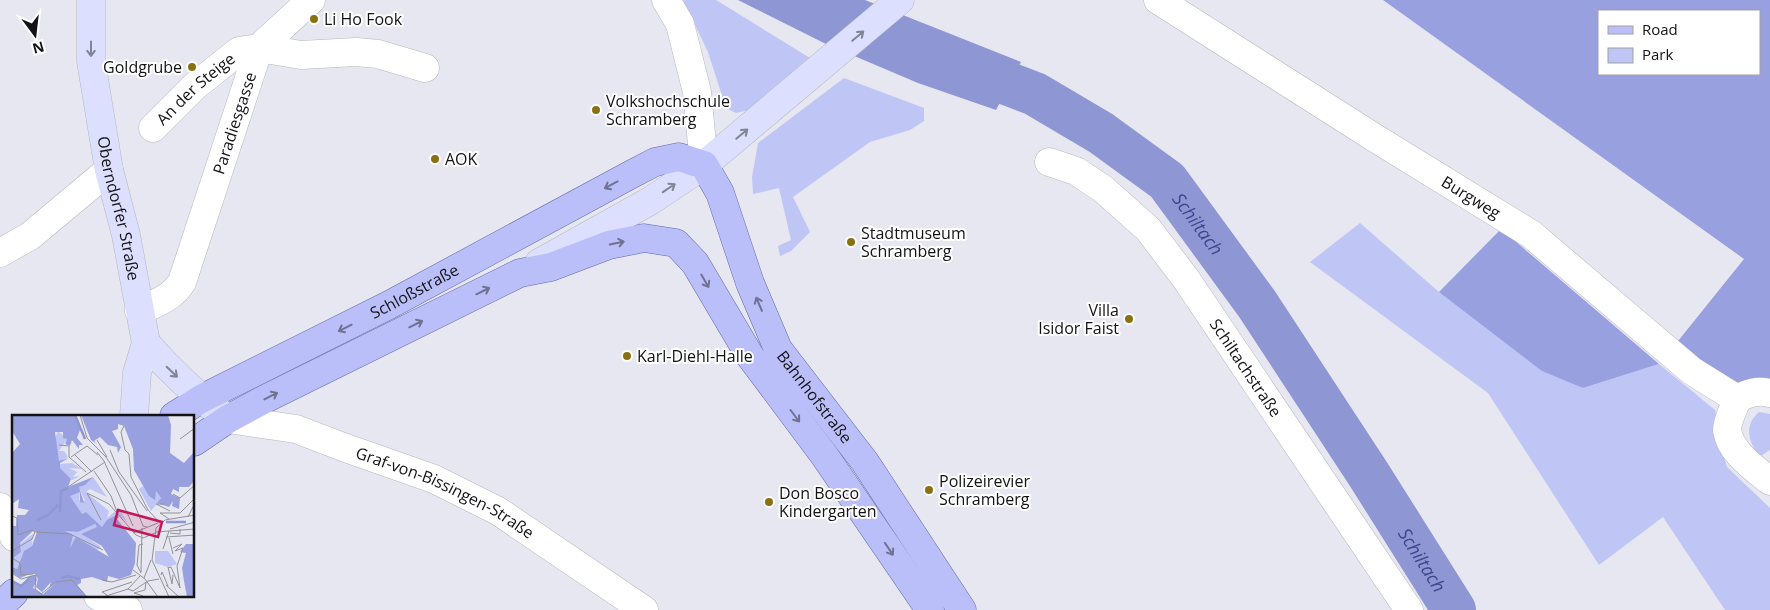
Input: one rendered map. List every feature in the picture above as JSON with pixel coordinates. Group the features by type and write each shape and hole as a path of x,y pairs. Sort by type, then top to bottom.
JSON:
{"main road":[{"name":"Oberndorfer Straße","path":"91,0 91,61 109,170 126,235 146,343 137,373 134,415"},
{"name":"Schloßstraße","path":"195,441 228,419 265,399 520,273 650,201 704,165 897,3"},
{"name":"Schloßstraße","path":"176,415 201,399 389,305 654,162 679,157 704,165"},
{"name":"Bahnhofstraße","path":"704,165 720,193 750,283 778,349 865,462 962,610"},
{"name":"Bahnhofstraße","path":"520,273 551,267 609,244 644,238 676,243 695,263 750,356 824,455 930,610"},
{"path":"146,343 201,399 228,419"},
{"path":"0,606 12,594"}],"street":[{"name":"An der Steige","path":"153,128 195,86 239,51 259,48 311,0"},
{"path":"666,0 680,24 697,92 704,165"},
{"name":"Burgweg","path":"1158,0 1375,138 1531,234 1692,371 1737,399"},
{"path":"259,48 301,55 356,52 378,54 426,68"},
{"name":"Paradiesgasse","path":"139,311 176,292 182,282 259,48"},
{"name":"Schiltachstraße","path":"1049,162 1076,171 1103,189 1148,229 1186,279 1409,610"},
{"path":"0,253 30,236 109,170"},
{"path":"1770,393 1762,391 1748,393 1737,399 1727,428 1732,445 1748,464 1770,481"},
{"name":"Graf-von-Bissingen-Straße","path":"228,419 296,429 434,479 498,511 644,610"},
{"path":"0,507 12,533"},
{"path":"102,598 128,610"}],"green space":[{"path":"683,0 716,0 810,58 749,110 736,113 726,108 708,52"},
{"path":"844,78 924,108 924,121 910,130 870,142 793,197 810,232 791,251 780,256 778,246 791,240 779,188 753,194 752,177 758,143"},
{"path":"1360,223 1439,292 1583,388 1659,364 1715,410 1721,447 1727,467 1770,508 1770,610 1725,610 1663,517 1599,565 1488,393 1310,262"},
{"path":"1759,412 1770,414 1770,450 1759,457 1750,439 1749,428 1754,417"}],"shaded area":[{"path":"738,0 865,0 1021,62 996,110 918,83 826,44"},
{"path":"1383,0 1770,0 1770,384 1729,387 1674,346 1744,259"},
{"path":"1501,229 1659,364 1583,388 1542,371 1439,292"}],"waterway":[{"name":"Schiltach","path":"954,63 1035,94 1101,133 1167,181 1257,304 1369,475 1454,610"}],"place":[{"name":"Li Ho Fook","path":"314,19"},
{"name":"Goldgrube","path":"192,67"},
{"name":"Volkshochschule Schramberg","path":"596,110"},
{"name":"AOK","path":"435,159"},
{"name":"Stadtmuseum Schramberg","path":"851,242"},
{"name":"Villa Isidor Faist","path":"1129,319"},
{"name":"Karl-Diehl-Halle","path":"627,356"},
{"name":"Polizeirevier Schramberg","path":"929,490"},
{"name":"Don Bosco Kindergarten","path":"769,502"}]}
